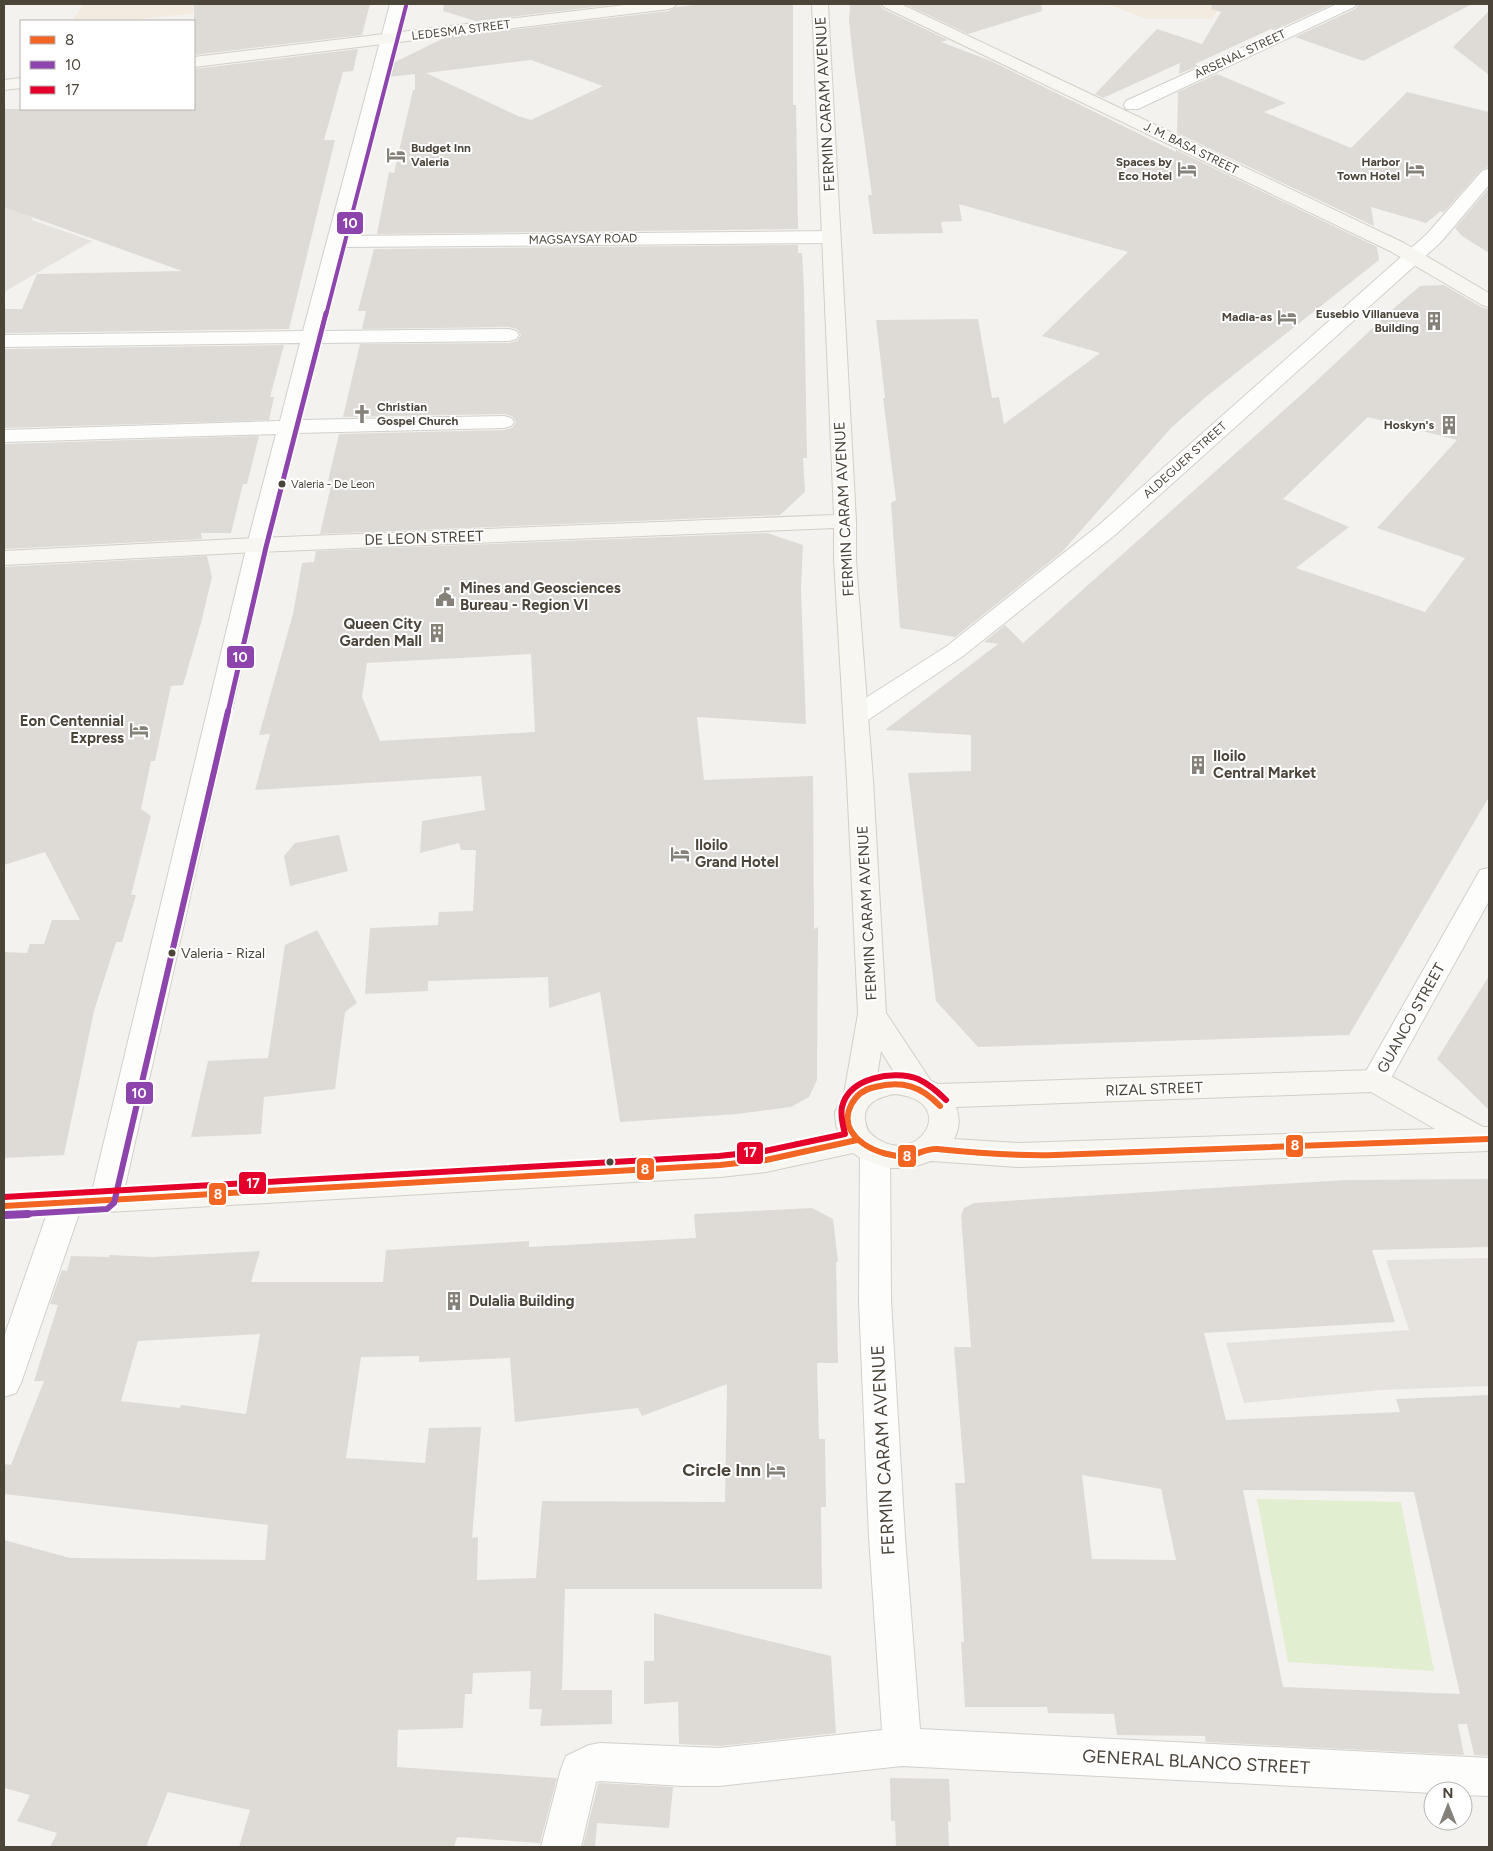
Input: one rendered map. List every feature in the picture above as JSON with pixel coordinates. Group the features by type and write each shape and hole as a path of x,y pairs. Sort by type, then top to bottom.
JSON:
{"main road":[{"name":"LEDESMA STREET","path":"195,62 546,4"},
{"name":"LEDESMA STREET","path":"195,47 391,31 670,4"},
{"name":"FERMIN CARAM AVENUE","path":"820,4 845,521 845,560 856,716 872,1014 859,1094"},
{"name":"J. M. BASA STREET","path":"889,4 1423,247 1489,300"},
{"name":"J. M. BASA STREET","path":"918,4 1341,202"},
{"path":"4,70 20,67"},
{"path":"4,85 20,83"},
{"name":"DE LEON STREET","path":"4,558 258,545 845,521"},
{"name":"FERMIN CARAM AVENUE","path":"872,1014 926,1092"},
{"name":"RIZAL STREET","path":"926,1092 1375,1081"},
{"name":"GUANCO STREET","path":"1375,1081 1484,1139"},
{"path":"866,1146 850,1128 848,1116 851,1104 859,1094 869,1088 881,1084 908,1084 926,1092 944,1116 942,1134 928,1149"},
{"path":"4,1206 720,1165 866,1146 900,1157 910,1156 928,1149 1019,1155 1484,1139"}],"street":[{"path":"106,1200 258,545 398,4"},
{"name":"ARSENAL STREET","path":"1132,105 1349,4"},
{"name":"ALDEGUER STREET","path":"856,716 955,651 1108,530 1423,247 1489,174"},
{"name":"MAGSAYSAY ROAD","path":"336,242 831,237"},
{"path":"4,341 508,335"},
{"path":"4,436 290,426 504,422"},
{"name":"GUANCO STREET","path":"1375,1081 1489,877"},
{"name":"FERMIN CARAM AVENUE","path":"866,1146 887,1537 902,1747"},
{"path":"4,1383 67,1202"},
{"name":"GENERAL BLANCO STREET","path":"561,1847 580,1769 589,1764 600,1762 683,1768 719,1767 902,1747 1489,1778"}],"shaded area":[{"path":"83,4 284,4 130,20 73,20"},
{"path":"1106,4 1222,4 1212,19 1147,19"},
{"path":"17,181 36,181 32,220 92,241 4,292 4,206"},
{"path":"1489,1258 1489,1386 1381,1390 1244,1403 1226,1343 1409,1330 1386,1260"}],"green space":[{"path":"1257,1499 1401,1502 1434,1671 1288,1662"}],"building":[{"path":"194,4 370,4 362,35 195,55"},
{"path":"444,4 619,4 476,21 443,11"},
{"path":"702,4 793,4 793,105 796,105 798,229 377,234 389,172 394,173 413,90 415,90 415,74 389,77 393,63 444,38 669,11 677,7","holes":["531,60 603,86 531,120 518,116 426,73"]},
{"path":"850,4 879,4 883,9 948,40 941,42 991,61 1176,152 1176,150 1377,247 1379,260 1207,396 1171,428 1062,552 955,637 900,628 891,503 896,500 883,398 885,398 876,320 978,319 992,398 999,397 1004,424 1100,353 1042,336 1128,252 959,204 962,221 941,222 943,233 873,234 868,195 872,195 854,67 849,20"},
{"path":"905,4 1041,4 1042,11 968,34"},
{"path":"1212,4 1333,4 1275,30 1271,29 1195,64 1198,66 1179,74 1180,63 1103,98 1095,94 1157,29 1202,44 1221,12 1211,9"},
{"path":"1359,4 1472,4 1363,61 1295,37 1355,9"},
{"path":"1489,11 1489,75 1453,47"},
{"path":"358,49 353,71 343,72 324,140 335,140 289,329 4,333 4,309 22,309 37,274 182,271 4,207 4,109 195,110 195,69"},
{"path":"1217,74 1286,103 1264,112 1351,148 1407,92 1489,112 1489,167 1482,169 1443,213 1441,211 1426,223 1371,207 1374,226 1177,133 1178,92"},
{"path":"1489,188 1489,253 1462,236 1455,228"},
{"path":"798,245 798,253 802,253 804,289 807,458 803,458 805,492 780,515 320,534 332,481 328,481 339,434 504,430 512,428 516,422 512,416 504,414 343,417 360,344 509,343 517,341 521,335 517,329 509,327 362,329 366,311 358,311 374,249"},
{"name":"Iloilo Central Market","path":"1444,285 1481,307 1489,309 1489,797 1349,1035 978,1047 936,1001 908,773 971,771 971,735 885,730 998,644 984,642 1005,625 1023,643 1420,286","holes":["1368,417 1457,440 1377,528 1465,558 1425,612 1296,568 1349,527 1283,499"]},
{"path":"284,345 270,397 274,397 269,420 4,428 4,349"},
{"path":"259,436 247,484 243,484 231,533 201,533 202,539 4,549 4,444"},
{"path":"767,533 803,545 801,590 806,724 697,717 704,780 813,776 814,929 818,927 817,1080 809,1097 791,1107 737,1114 620,1122 600,992 549,1008 548,977 428,981 428,991 365,994 370,928 438,925 439,912 473,911 476,850 461,850 459,843 420,853 422,821 485,810 481,776 255,790 270,734 259,735 293,614 302,563 314,562 316,551","holes":["531,654 535,732 380,741 362,697 367,663"]},
{"path":"207,556 212,577 183,685 171,686 155,761 151,761 141,809 151,816 131,895 136,895 122,942 116,942 94,1011 64,1155 4,1158 4,952 27,953 30,944 44,944 52,920 80,920 45,852 4,865 4,567"},
{"path":"339,835 348,871 290,886 284,856 295,843"},
{"path":"317,930 357,1003 345,1012 335,1089 264,1097 261,1134 191,1137 208,1061 268,1058 285,945"},
{"path":"1489,976 1489,1110 1437,1059"},
{"path":"1489,1179 1489,1247 1372,1250 1395,1322 1204,1333 1226,1420 1400,1412 1396,1399 1489,1395 1489,1756 1474,1755 1467,1724 1458,1724 1464,1755 1206,1742 1205,1736 1117,1735 1114,1714 1048,1713 1047,1707 965,1707 961,1642 964,1642 955,1483 965,1483 954,1347 971,1347 961,1216 964,1208 974,1203 1348,1180","holes":["1082,1475 1161,1489 1176,1560 1092,1559","1243,1490 1414,1492 1460,1694 1283,1687"]},
{"path":"812,1208 833,1219 838,1262 836,1262 838,1363 817,1363 819,1439 825,1439 826,1507 821,1507 822,1589 565,1589 562,1690 612,1690 612,1724 540,1726 542,1709 529,1709 531,1671 473,1673 472,1694 465,1694 463,1728 398,1730 397,1767 557,1778 540,1843 457,1837 454,1847 239,1847 250,1810 168,1792 146,1847 50,1847 57,1833 17,1821 30,1795 4,1788 4,1540 70,1558 265,1560 268,1525 4,1494 4,1464 11,1465 44,1381 34,1381 58,1305 50,1304 62,1270 67,1271 71,1256 152,1257 260,1251 251,1282 383,1282 386,1250 529,1241 529,1247 696,1238 694,1214","holes":["260,1334 246,1414 181,1405 180,1408 121,1401 138,1341","419,1356 419,1362 510,1358 515,1422 638,1408 642,1416 727,1384 725,1502 542,1501 536,1578 477,1580 478,1537 472,1538 481,1427 429,1428 425,1463 346,1458 361,1357"]},
{"path":"654,1613 831,1656 836,1733 721,1746 679,1744 678,1702 644,1704 644,1661 654,1661"},
{"path":"890,1778 949,1779 951,1822 948,1821 949,1847 896,1847 895,1821 891,1821"},
{"path":"598,1784 673,1787 669,1828 597,1823 595,1847 583,1846"}],"transit line":[{"name":"10","path":"5,1215 107,1209 114,1203 266,547 406,6"},
{"name":"17","path":"4,1197 719,1156 765,1151 845,1134 841,1119 842,1105 848,1095 857,1086 882,1076 896,1075 921,1080 946,1100"},
{"name":"8","path":"940,1106 926,1092 917,1088 907,1085 884,1085 872,1087 855,1098 850,1107 848,1119 851,1129 865,1145 875,1151 897,1156 910,1156 932,1149 1055,1155 1489,1139"},
{"name":"8","path":"4,1206 720,1165 766,1160 857,1140"}],"place":[{"name":"Budget Inn Valeria","path":"396,155"},
{"name":"Spaces by Eco Hotel","path":"1187,169"},
{"name":"Harbor Town Hotel","path":"1415,169"},
{"name":"Madia-as","path":"1287,317"},
{"name":"Eusebio Villanueva Building","path":"1434,321"},
{"name":"Christian Gospel Church","path":"362,414"},
{"name":"Hoskyn's","path":"1449,425"},
{"name":"Valeria - De Leon","path":"282,484"},
{"name":"Mines and Geosciences Bureau - Region VI","path":"445,597"},
{"name":"Queen City Garden Mall","path":"437,633"},
{"name":"Eon Centennial Express","path":"139,730"},
{"name":"Iloilo Central Market","path":"1198,765"},
{"name":"Iloilo Grand Hotel","path":"680,854"},
{"name":"Valeria - Rizal","path":"172,953"},
{"name":"Dulalia Building","path":"454,1301"},
{"name":"Circle Inn","path":"776,1470"}]}
